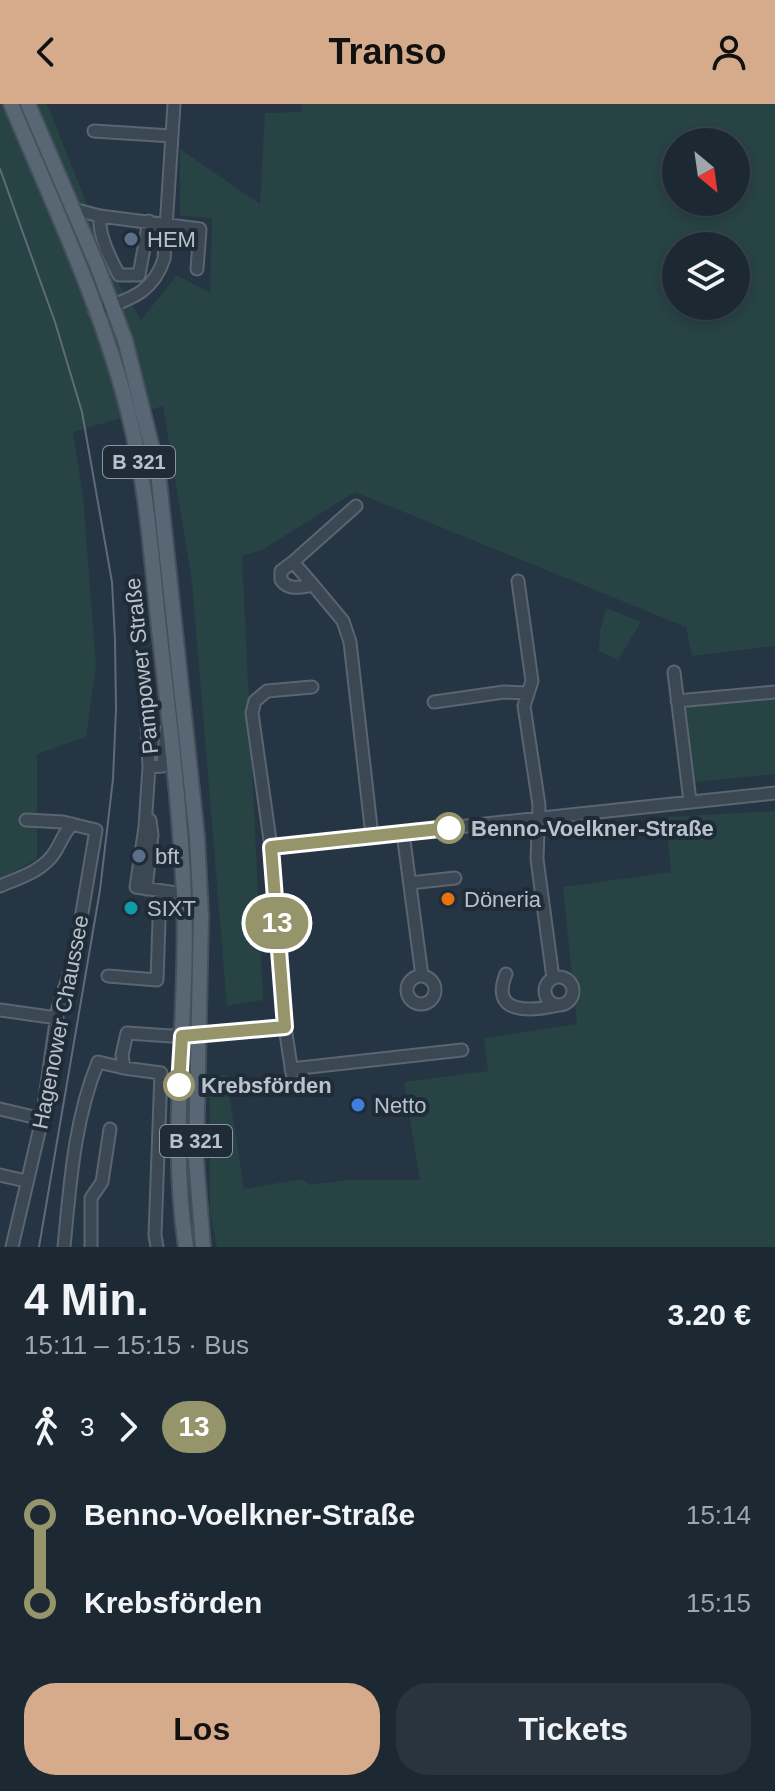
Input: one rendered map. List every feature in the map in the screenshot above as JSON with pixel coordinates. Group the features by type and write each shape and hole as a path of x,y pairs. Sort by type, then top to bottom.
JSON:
{"main road":[{"name":"Pampower Straße","path":"11,104 120,382 142,476 168,706 184,894 178,1160 186,1247"},
{"name":"Pampower Straße","path":"28,104 112,305 136,376 158,472 197,837 201,916 196,1159 203,1247"}],"street":[{"path":"95,312 147,288 158,276 164,259 174,104"},
{"path":"94,131 172,136"},
{"path":"73,209 100,216 200,229 197,269"},
{"path":"100,216 99,227 114,265 119,275 130,277 139,275 149,221"},
{"path":"313,585 291,588 284,585 281,571 356,506"},
{"path":"293,562 343,621 350,642 372,836"},
{"path":"518,581 532,681 524,706 539,805 537,859 553,978"},
{"path":"674,672 690,801"},
{"path":"145,676 149,767 136,887 184,894"},
{"path":"312,687 267,691 255,701 252,713 271,847 291,1069 292,1074 321,1072"},
{"path":"434,702 504,692 528,693"},
{"path":"677,701 775,692"},
{"path":"149,767 163,766 168,706"},
{"path":"271,847 775,793"},
{"path":"0,886 37,870 54,854 67,823 26,820"},
{"name":"Hagenower Chaussee","path":"12,1247 42,1119 57,1018 74,960 96,830 67,823"},
{"path":"403,833 422,976"},
{"path":"410,883 455,878"},
{"path":"108,976 157,980 160,891"},
{"path":"506,974 501,986 504,996 512,1007 522,1011 559,1005 570,999 573,987 567,979 553,978 547,984 545,994 550,1002 559,1005"},
{"path":"0,1010 57,1018"},
{"path":"124,1068 122,1055 127,1033 182,1036 285,1027"},
{"path":"291,1069 462,1050"},
{"path":"64,1247 72,1162 98,1062 161,1073 157,1247"},
{"path":"0,1109 42,1119"},
{"path":"91,1247 91,1198 102,1182 110,1129"},
{"path":"0,1175 26,1181"}],"green space":[{"path":"0,104 47,104 120,286 141,320 177,275 210,293 212,218 180,216 180,149 260,204 265,113 301,112 302,104 775,104 775,646 692,656 686,627 355,492 262,550 242,556 263,1000 227,1006 192,582 163,406 73,432 83,497 96,666 86,737 37,754 37,859 0,880"},
{"path":"606,608 641,622 618,660 599,651"},
{"path":"775,699 775,774 694,782 684,707"},
{"path":"775,811 775,1247 217,1247 210,1212 210,1076 226,1075 244,1189 302,1179 310,1185 347,1180 420,1180 404,1082 488,1071 484,1038 577,1024 563,887 671,872 666,817"}],"tram line":[{"path":"0,169 55,322 82,412 112,582 115,640 113,779 100,890 39,1247"}],"bus line":[{"name":"13","path":"179,1085 182,1036 285,1027 271,847 449,828"}],"place":[{"name":"HEM","path":"131,239"},
{"name":"Benno-Voelkner-Straße","path":"449,828"},
{"name":"bft","path":"139,856"},
{"name":"Döneria","path":"448,899"},
{"name":"SIXT","path":"131,908"},
{"name":"Krebsförden","path":"179,1085"},
{"name":"Netto","path":"358,1105"}]}
